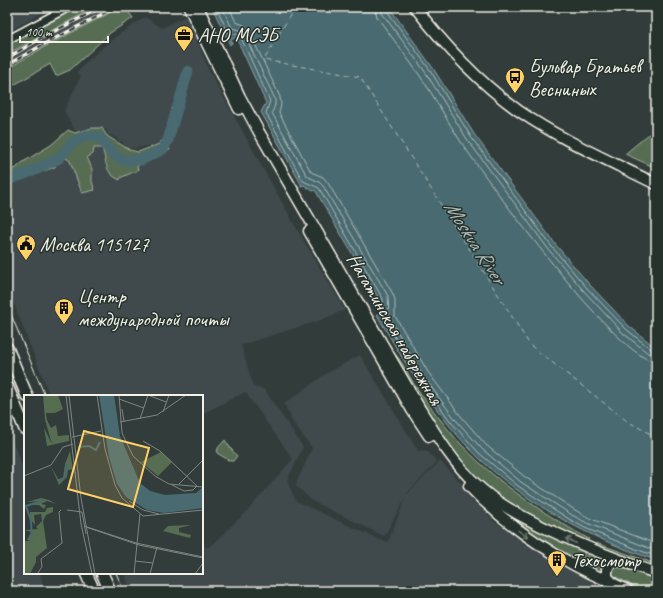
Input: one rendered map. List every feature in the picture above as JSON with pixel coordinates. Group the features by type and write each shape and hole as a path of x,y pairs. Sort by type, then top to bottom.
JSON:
{"main road":[{"name":"Нагатинская набережная","path":"189,7 232,97 261,150 412,410 431,440 447,461 481,499 513,526 550,551 628,591"},
{"name":"Нагатинская набережная","path":"198,7 235,86 259,132 420,408 451,457 476,484 513,512 570,540 620,561 656,573"},
{"path":"416,7 456,56 486,85 513,107 554,133 656,184"},
{"path":"7,348 27,395"},
{"path":"7,386 24,426"},
{"path":"614,584 607,576 607,569 611,562 620,561"},
{"path":"86,574 94,591"},
{"path":"102,574 110,591"}],"street":[{"path":"7,40 69,7"}],"shaded area":[{"path":"7,7 54,7 7,32"},
{"path":"96,7 121,7 48,45 7,69 7,54"},
{"path":"145,17 162,28 184,17 188,18 209,71 298,231 345,310 318,321 241,345 253,387 264,389 303,447 287,481 296,501 380,540 388,542 406,497 384,536 312,501 295,486 312,448 290,418 291,417 284,404 327,373 360,355 418,451 424,450 428,452 437,462 406,494 440,461 465,487 493,521 609,591 131,591 124,574 203,574 203,542 206,548 213,544 248,510 293,459 245,392 203,413 203,395 50,395 7,286 7,182 99,144 122,168 166,151 190,70 186,69 180,90 177,89 165,139 159,141 160,143 133,149 127,148 122,141 119,142 116,137 113,138 112,135 108,136 106,129 77,134 64,111 81,76 77,73 85,63 115,37"},
{"path":"7,428 24,470 24,574 40,574 45,591 7,591"}],"green space":[{"path":"77,7 96,7 7,54 7,44"},
{"path":"121,7 125,7 133,18 110,33 70,70 56,76 50,64 7,89 7,69 48,45"},
{"path":"172,108 176,108 178,110 168,147 170,150 144,159 137,167 138,170 120,178 120,180 111,174 107,167 102,148 94,148 93,154 87,157 92,169 92,182 95,190 82,193 70,161 66,158 57,162 55,167 7,185 7,169 15,169 23,162 51,145 68,130 75,133 92,128 102,128 107,136 130,150 138,152 159,144 165,139"},
{"path":"656,128 656,168 625,154"},
{"path":"394,353 403,364 414,384 434,412 462,445 478,461 531,504 589,539 586,542 497,496 467,470 440,435 428,416 396,362"},
{"path":"225,440 237,456 233,461 230,461 217,453 218,448"},
{"path":"491,502 586,551 580,564 523,530"},
{"path":"596,543 656,564 656,567 594,547"},
{"path":"588,552 609,560 603,566 602,575 582,565"},
{"path":"617,567 656,578 656,591 643,591 612,575 611,570"}],"water":[{"name":"Moskva River","path":"212,7 389,7 433,68 474,134 556,245 589,284 629,326 656,348 656,560 598,538 542,507 515,489 491,469 468,447 448,424 419,385 377,315 380,313 378,303 380,301 315,190 313,191 304,185 301,186 261,112 266,103 236,37 231,40 232,43 230,45"}],"waterway":[{"path":"7,180 33,171 59,158 72,143 87,135 100,138 112,153 123,160 141,160 163,149 168,140 188,71"}],"ferry route":[{"path":"295,7 264,60 360,77 530,345 627,421 656,437"}],"tram line":[{"path":"7,305 45,395"},
{"path":"116,574 124,591"}],"railway":[{"path":"7,58 43,37 102,7"},
{"path":"7,65 116,7"}],"place":[{"name":"АНО МСЭБ","path":"184,52"},
{"name":"Бульвар Братьев Весниных","path":"515,94"},
{"name":"Москва 115127","path":"26,261"},
{"name":"Центр международной почты","path":"64,325"},
{"name":"Техосмотр","path":"557,577"}]}
